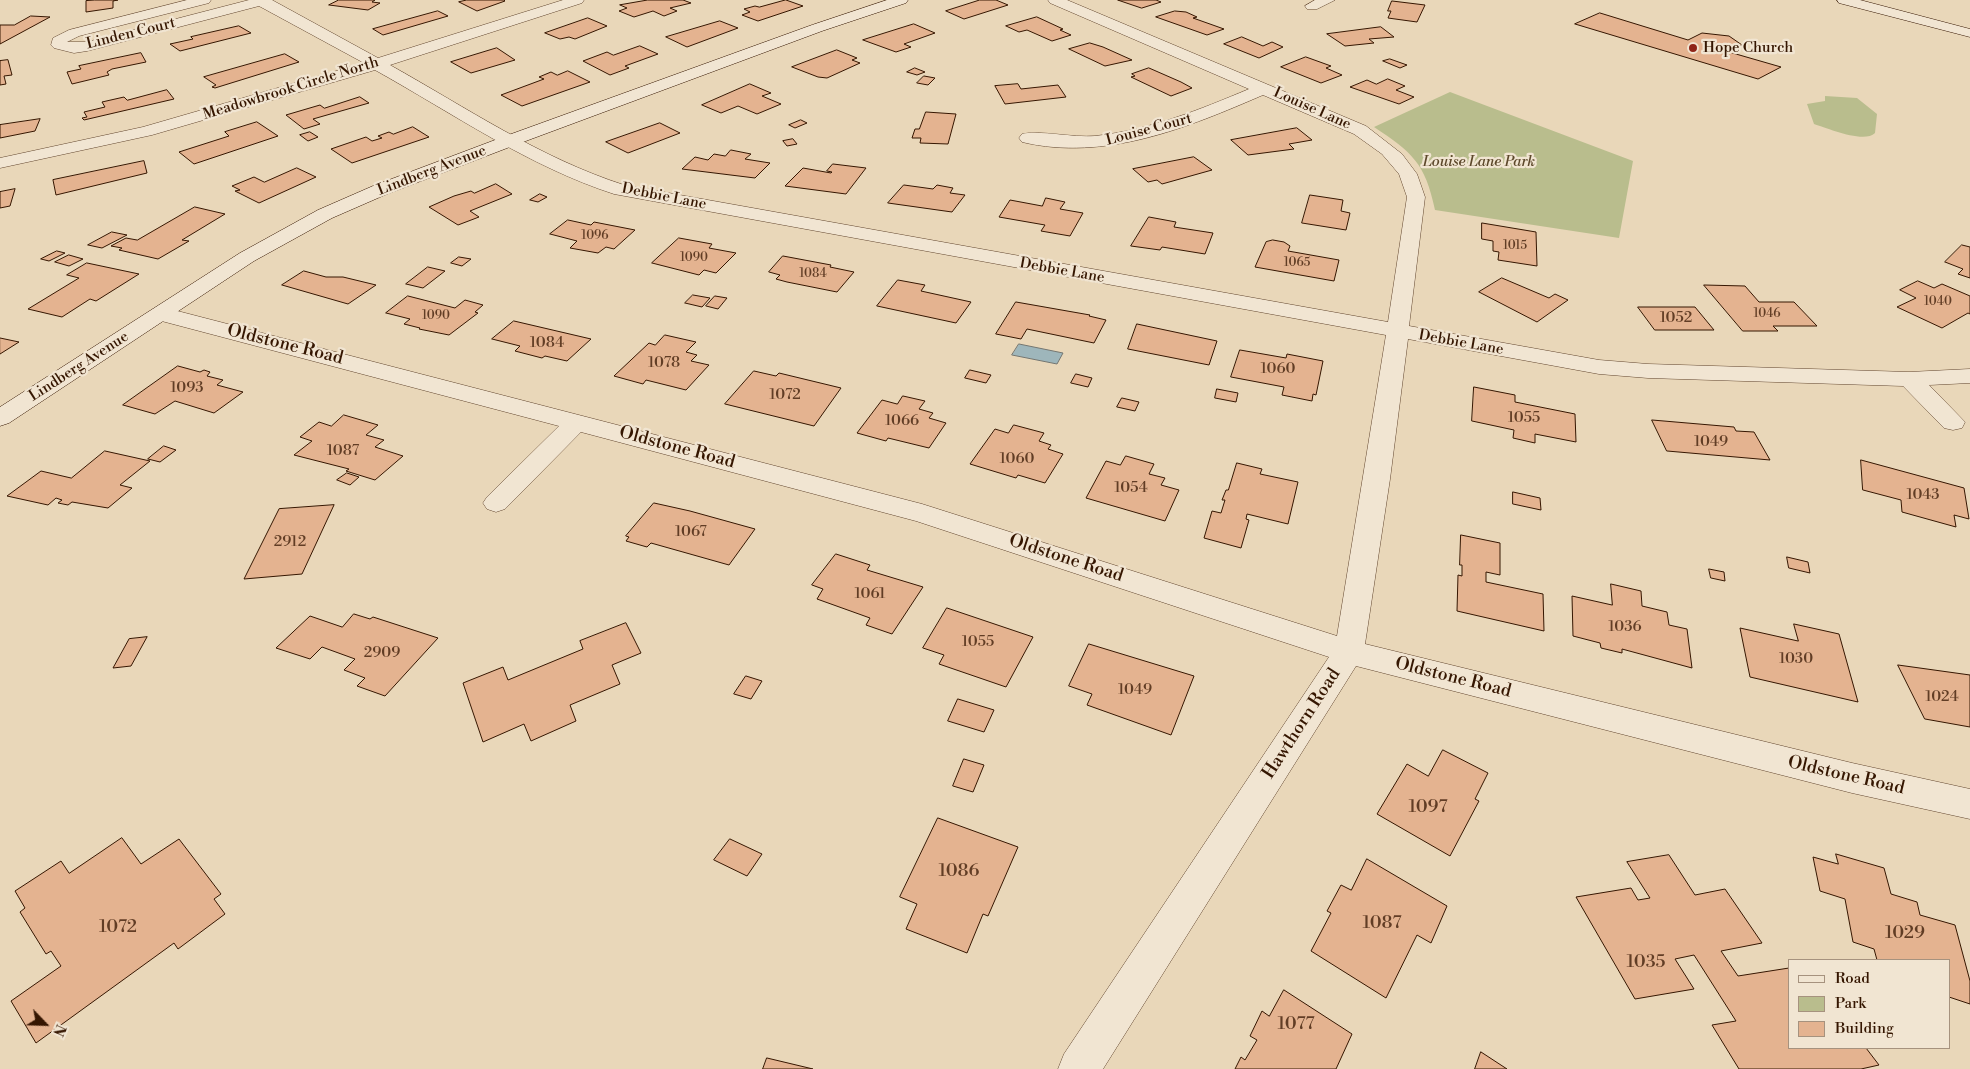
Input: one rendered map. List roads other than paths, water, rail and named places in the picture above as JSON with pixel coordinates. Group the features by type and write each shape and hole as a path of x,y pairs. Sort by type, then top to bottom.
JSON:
{"street":[{"name":"Linden Court","path":"204,0 74,33 58,41 59,45 74,48 96,44 263,1"},
{"name":"Meadowbrook Circle North","path":"0,163 123,138 376,63 577,0"},
{"name":"Lindberg Avenue","path":"0,418 247,257 325,214 380,190 509,141 817,28 901,0"},
{"name":"Louise Lane","path":"1055,0 1360,130 1384,146 1403,163 1411,178 1416,197 1398,332"},
{"path":"1312,6 1328,0"},
{"path":"1844,0 1970,32"},
{"name":"Debbie Lane","path":"263,1 567,172 621,190 1599,367 1648,371 1910,379 1970,376"},
{"name":"Louise Court","path":"1028,138 1073,144 1119,140 1188,121 1265,88"},
{"name":"Oldstone Road","path":"162,314 578,421 922,513 1349,652 1852,778 1970,804"},
{"name":"Hawthorn Road","path":"1079,1069 1349,652 1398,332"},
{"path":"1910,379 1953,422"},
{"path":"496,503 578,421"}],"water":[{"path":"1019,344 1063,353 1057,364 1012,355"}],"place":[{"name":"Hope Church","path":"1693,48"}],"park label":[{"name":"Louise Lane Park","path":"1479,162"}]}
